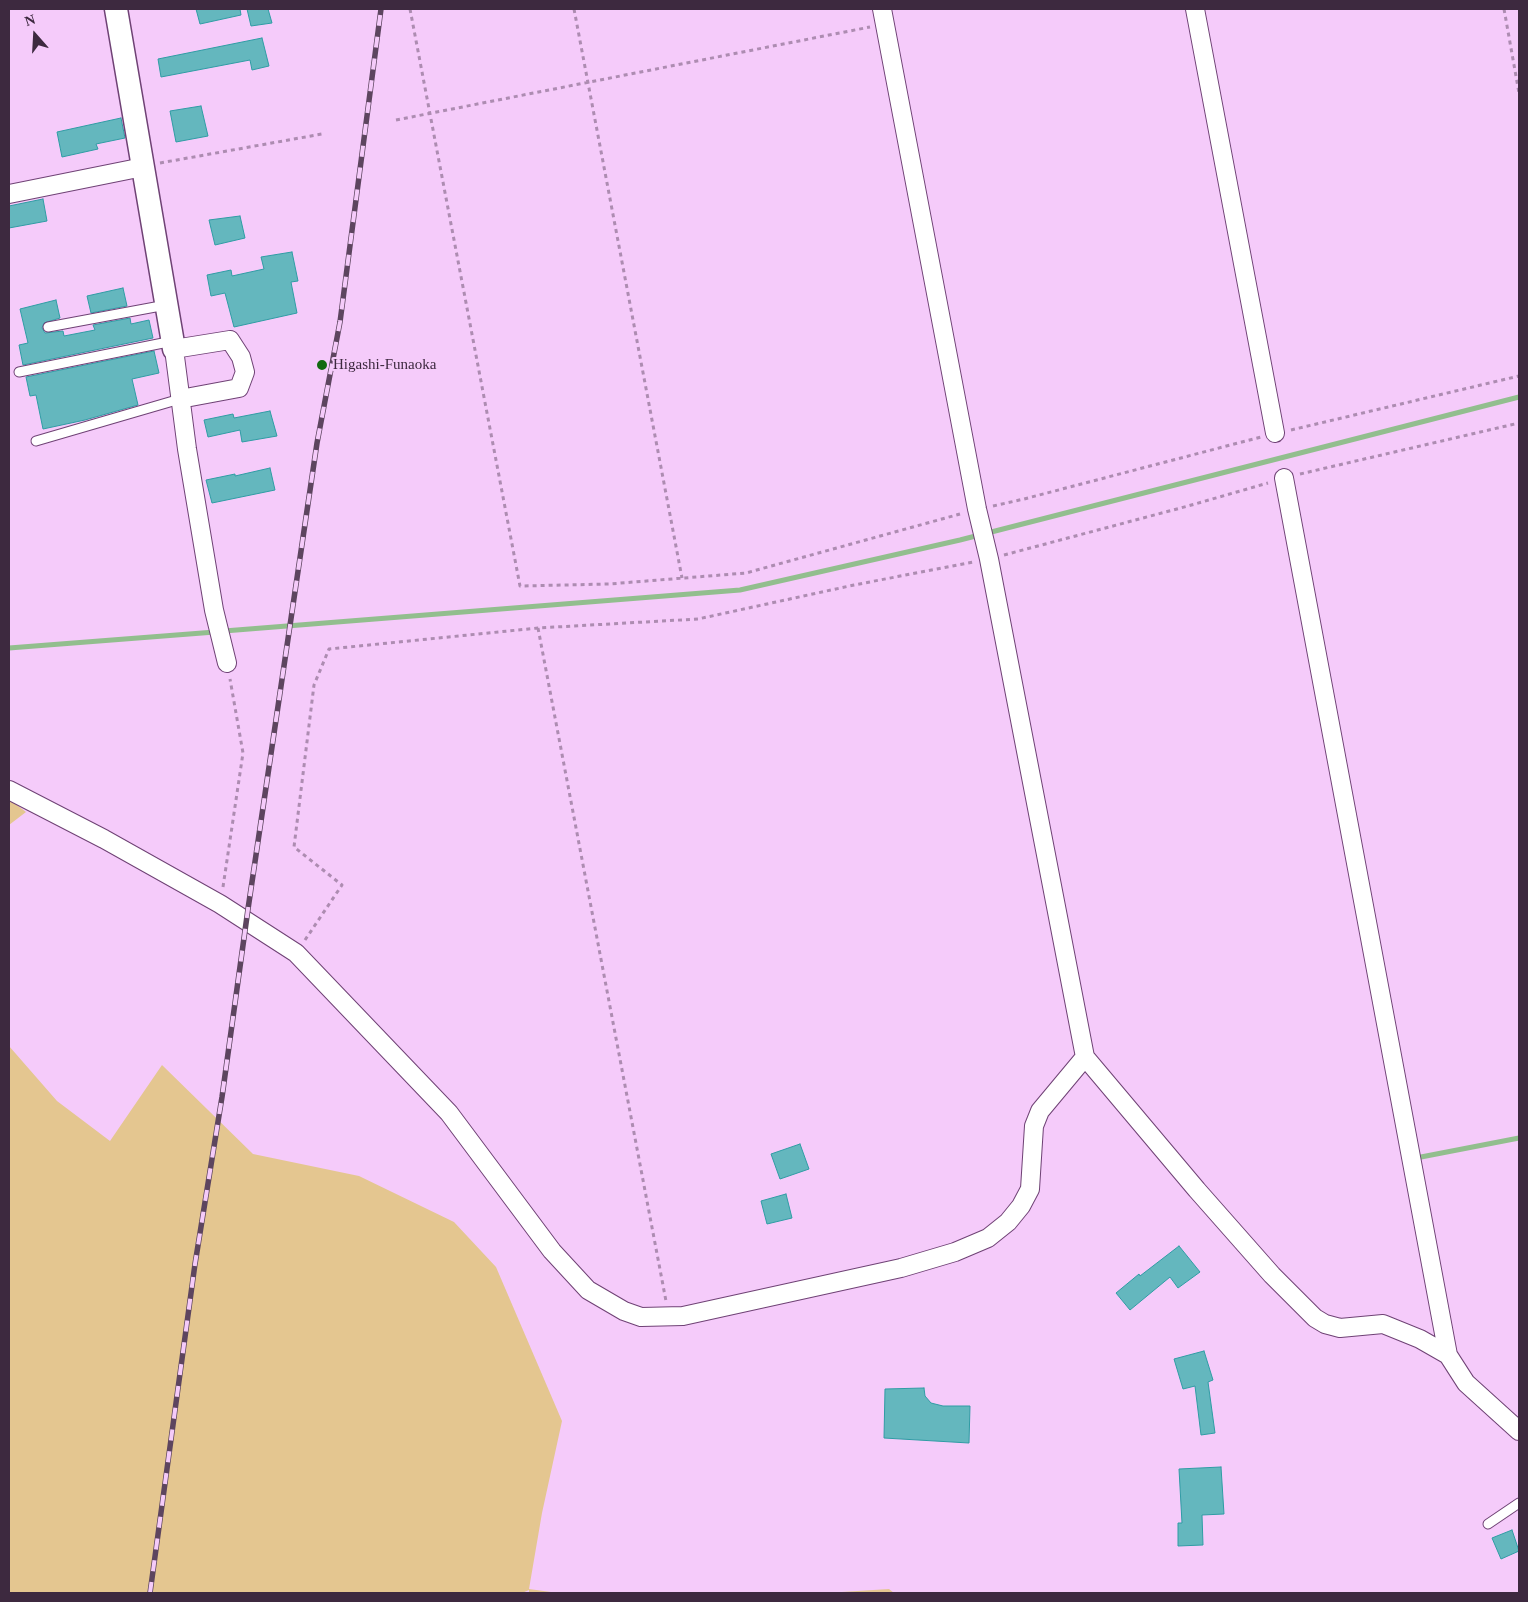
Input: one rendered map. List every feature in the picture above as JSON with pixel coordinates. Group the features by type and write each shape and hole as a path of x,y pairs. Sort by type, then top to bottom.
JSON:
{"street":[{"path":"116,9 174,345 187,449 214,610 227,663"},
{"path":"1195,9 1274,434"},
{"path":"884,16 977,509 989,559 1085,1057 1272,1275 1315,1318 1324,1324 1340,1328 1383,1324 1420,1339 1448,1355"},
{"path":"9,194 143,167"},
{"path":"174,345 230,340 241,357 245,372 239,388 180,399"},
{"path":"1284,478 1448,1355 1466,1383 1519,1431"},
{"path":"9,790 104,839 220,904 296,953 449,1113 552,1251 588,1290 624,1311 641,1317 683,1316 901,1268 955,1252 988,1238 1012,1217 1030,1190 1034,1126 1040,1111 1085,1057"}],"lane":[{"path":"48,327 166,305"},
{"path":"19,372 174,345"},
{"path":"36,442 180,399"},
{"path":"1488,1524 1519,1503"}],"path":[{"path":"410,9 520,586 609,584 746,573 977,509 1024,499 1274,434 1519,376"},
{"path":"574,9 682,578"},
{"path":"1504,9 1519,92"},
{"path":"396,120 588,81 884,16"},
{"path":"143,167 322,134"},
{"path":"296,953 342,885 294,847 314,685 329,649 538,628 698,619 854,585 989,559 1188,506 1284,478 1519,423"},
{"path":"538,628 669,1316"},
{"path":"220,904 243,753 227,663"}],"shaded area":[{"path":"9,799 26,812 9,825"},
{"path":"9,1046 57,1101 110,1141 162,1065 253,1154 359,1176 454,1222 496,1267 562,1421 542,1513 529,1589 558,1593 529,1593 529,1590 522,1593 9,1593"},
{"path":"889,1589 894,1593 826,1593"}],"building":[{"path":"196,9 240,9 241,15 200,24"},
{"path":"247,9 268,9 272,23 251,26"},
{"path":"262,38 269,66 252,70 250,60 161,77 158,59"},
{"path":"201,106 208,136 176,142 170,111"},
{"path":"121,118 125,138 96,144 98,149 62,157 57,132"},
{"path":"43,199 47,221 9,228 9,206"},
{"path":"240,216 245,238 215,245 209,220"},
{"path":"292,252 298,281 291,282 297,313 234,327 225,293 211,296 207,275 231,270 232,276 264,269 261,257"},
{"path":"123,288 127,306 91,313 87,296"},
{"path":"56,300 60,318 44,323 42,328 45,333 63,331 64,336 95,330 93,325 130,318 131,324 149,320 153,338 23,365 19,345 28,343 20,309"},
{"path":"154,351 159,373 132,379 138,405 85,420 43,429 36,395 30,396 26,377"},
{"path":"270,411 277,436 242,442 240,430 208,437 204,420 233,414 234,418"},
{"path":"270,468 275,490 212,503 206,480"},
{"path":"800,1144 809,1169 780,1179 771,1154"},
{"path":"786,1194 792,1218 767,1224 761,1201"},
{"path":"1179,1246 1200,1272 1178,1288 1170,1277 1130,1310 1116,1293"},
{"path":"1204,1351 1213,1380 1208,1382 1215,1433 1201,1435 1195,1386 1183,1389 1174,1359"},
{"path":"924,1388 925,1396 931,1403 943,1406 970,1406 969,1443 884,1438 885,1389"},
{"path":"1221,1467 1224,1514 1202,1515 1203,1545 1178,1546 1178,1523 1182,1523 1179,1469"},
{"path":"1512,1530 1519,1551 1501,1559 1492,1538"}],"waterway":[{"path":"224,631 740,590 960,540 1519,397"},
{"path":"9,648 215,632"},
{"path":"1421,1157 1519,1138"}],"railway":[{"path":"150,1593 195,1264 222,1097 317,443 340,322 381,9"}],"place":[{"name":"Higashi-Funaoka","path":"322,365"}]}
